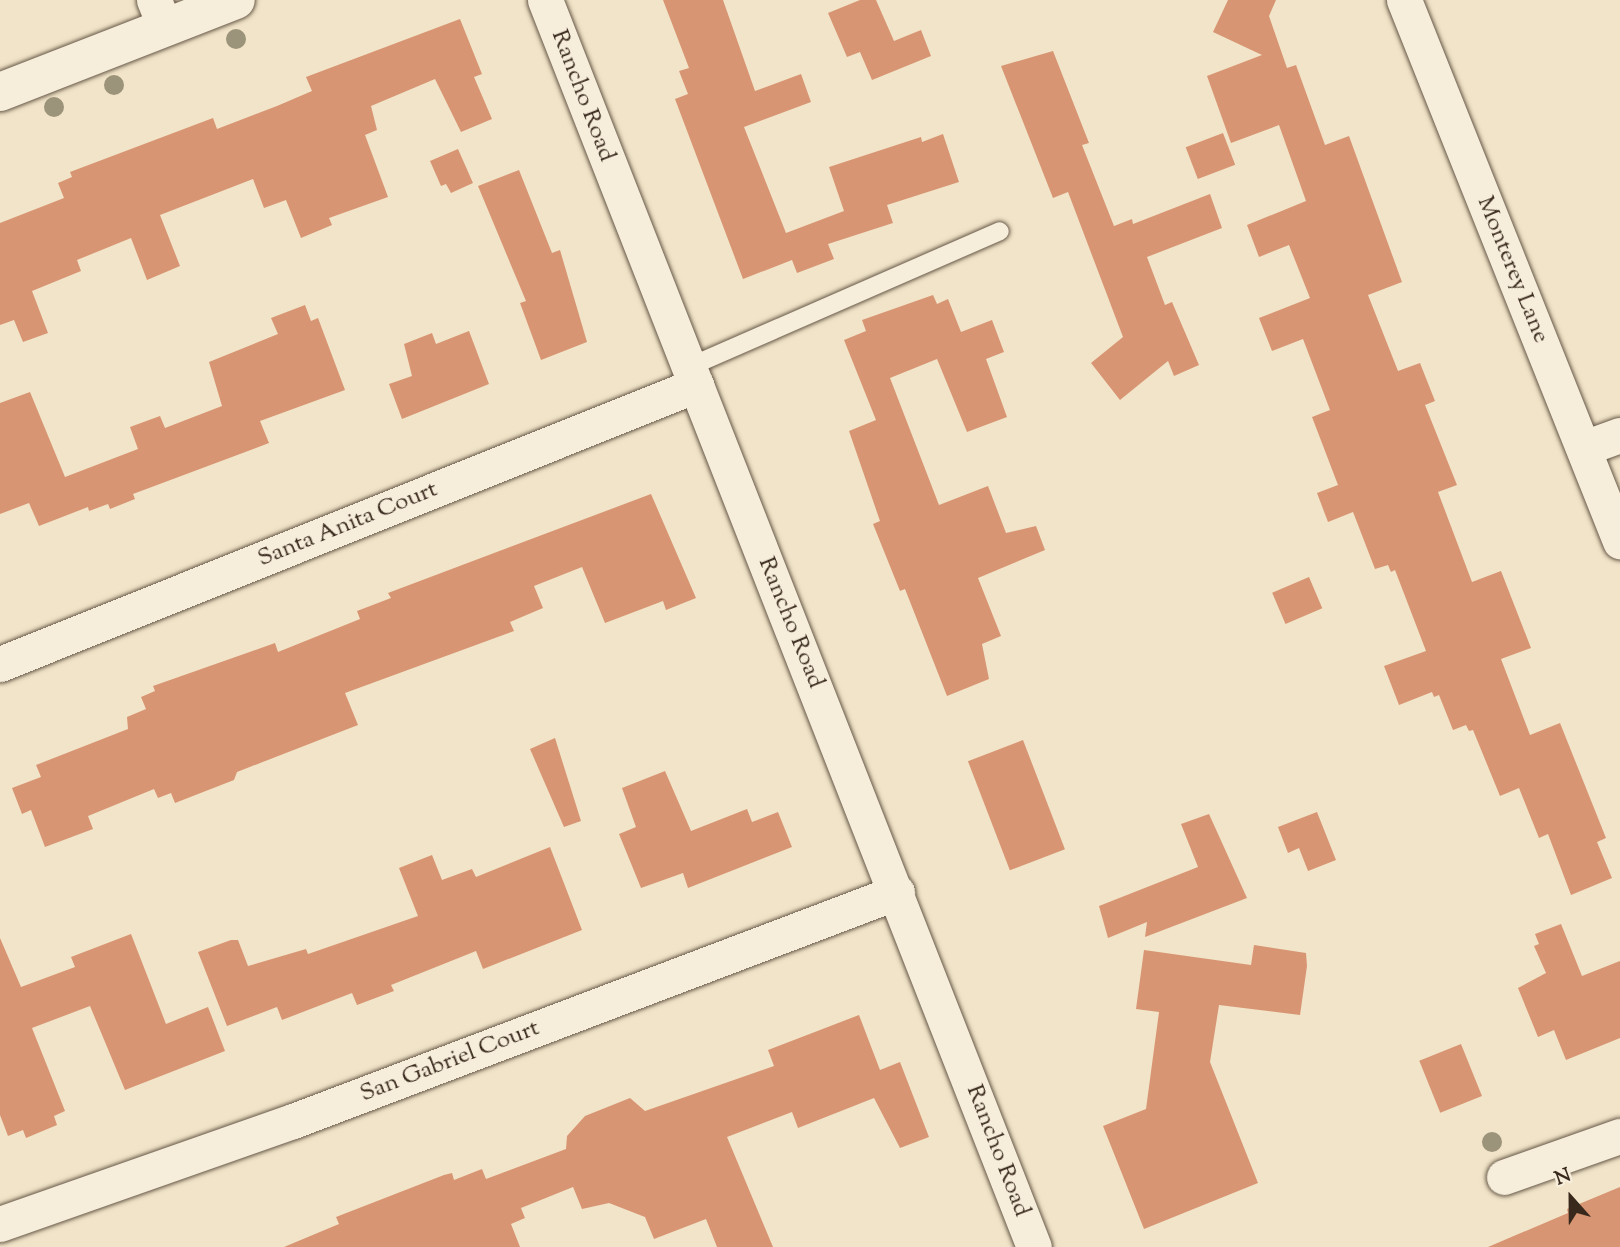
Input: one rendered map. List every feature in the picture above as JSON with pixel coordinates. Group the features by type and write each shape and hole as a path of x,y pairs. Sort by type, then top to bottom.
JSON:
{"street":[{"name":"Rancho Road","path":"545,0 1034,1247"},
{"name":"Monterey Lane","path":"1404,0 1620,541"},
{"path":"0,92 160,13 214,4"},
{"name":"Santa Anita Court","path":"0,664 692,376"},
{"path":"1584,448 1620,435"},
{"name":"San Gabriel Court","path":"0,1224 293,1121 897,892"},
{"path":"1504,1177 1620,1136"}],"lane":[{"path":"692,376 1000,231"}],"building":[{"path":"663,0 723,0 755,91 801,74 811,102 744,127 786,233 844,211 829,167 921,137 922,142 943,134 959,182 887,205 893,223 828,244 834,259 797,273 792,260 743,279 675,99 688,94 679,71 689,68"},
{"path":"860,0 876,0 894,41 921,30 931,56 872,80 860,52 847,57 828,13"},
{"path":"1228,0 1276,0 1269,16 1287,68 1296,65 1325,145 1349,136 1402,282 1368,295 1398,371 1420,363 1435,401 1425,405 1457,485 1438,492 1472,582 1501,571 1531,648 1501,659 1530,735 1560,723 1606,838 1597,842 1612,878 1571,895 1548,834 1539,838 1519,788 1500,796 1473,730 1469,731 1466,725 1453,730 1439,695 1434,697 1432,692 1399,705 1384,666 1426,651 1395,570 1391,572 1388,565 1375,569 1353,512 1328,522 1317,493 1338,485 1312,417 1330,410 1303,339 1272,351 1259,318 1310,298 1289,245 1259,257 1247,225 1306,201 1279,125 1231,143 1207,76 1262,55 1213,32"},
{"path":"460,19 482,74 474,77 492,119 461,132 435,79 371,106 377,130 365,135 388,197 329,218 332,225 301,238 286,200 264,208 253,179 160,215 180,266 147,280 131,238 77,260 81,271 32,291 48,333 23,342 14,320 0,325 0,223 64,198 58,183 72,177 70,172 213,118 217,129 277,106 312,91 306,77"},
{"path":"1053,51 1089,143 1082,145 1114,226 1132,219 1133,224 1210,194 1222,228 1147,257 1165,305 1172,302 1199,365 1174,376 1168,361 1120,400 1091,363 1123,337 1068,192 1053,198 1001,66"},
{"path":"1223,133 1235,165 1198,179 1186,147"},
{"path":"458,149 473,183 451,193 446,184 441,186 430,161"},
{"path":"519,170 552,253 560,250 587,342 541,360 520,303 526,301 478,186"},
{"path":"933,295 937,304 948,299 961,332 992,320 1004,352 986,359 1007,417 967,432 937,359 890,378 939,505 988,486 1006,533 1036,526 1045,550 978,578 1001,636 982,644 989,679 947,696 905,589 900,591 873,524 880,521 849,431 876,420 844,340 866,331 862,320"},
{"path":"305,305 311,321 318,318 345,390 260,421 269,443 133,494 135,499 110,509 108,504 89,511 88,507 39,526 29,503 0,514 0,403 30,392 65,477 138,449 130,427 160,416 165,428 222,406 209,362 278,334 271,318"},
{"path":"469,331 489,384 402,419 389,384 412,376 404,344 432,333 436,344"},
{"path":"651,494 696,598 666,610 663,601 605,623 582,567 534,586 543,608 510,622 514,631 345,693 358,725 237,772 234,780 175,803 171,793 158,798 154,789 88,816 93,829 45,847 31,810 22,814 12,788 41,777 36,765 128,729 127,717 146,709 141,697 155,691 153,686 275,643 278,652 360,619 357,611 391,598 388,593"},
{"path":"1309,577 1322,608 1285,624 1272,593"},
{"path":"555,738 581,821 564,827 530,749"},
{"path":"1023,740 1065,849 1010,870 968,761"},
{"path":"665,771 691,831 747,809 752,822 778,812 792,847 688,888 683,873 641,888 619,834 636,827 622,788"},
{"path":"1317,812 1336,860 1308,871 1299,848 1288,853 1278,827"},
{"path":"1209,814 1247,898 1145,937 1147,922 1108,938 1099,906 1198,867 1181,824"},
{"path":"550,847 582,930 483,969 476,951 391,985 394,991 357,1005 352,993 282,1020 277,1007 227,1026 198,952 238,940 248,966 306,949 308,954 418,916 399,868 432,855 442,880 472,869 476,877"},
{"path":"1561,924 1582,976 1620,961 1620,1038 1566,1060 1554,1030 1538,1037 1518,988 1546,973 1534,946 1539,944 1535,934"},
{"path":"131,934 166,1024 208,1007 225,1051 125,1090 90,1006 32,1028 65,1111 54,1116 57,1125 26,1138 23,1130 8,1136 0,1115 0,938 21,987 75,967 71,957"},
{"path":"1254,945 1306,953 1307,966 1300,1015 1219,1005 1210,1062 1258,1183 1144,1229 1103,1126 1146,1109 1159,1012 1136,1009 1144,950 1251,965"},
{"path":"859,1015 880,1070 900,1062 929,1137 900,1148 874,1098 798,1128 792,1112 727,1137 773,1247 717,1247 706,1219 654,1239 645,1217 609,1203 582,1209 573,1187 521,1208 525,1218 511,1224 520,1247 284,1247 339,1224 336,1217 444,1175 452,1173 454,1180 482,1169 486,1179 566,1149 567,1136 585,1116 630,1098 645,1111 774,1066 768,1050"},
{"path":"1461,1044 1482,1096 1440,1113 1419,1061"},
{"path":"1620,1187 1620,1247 1488,1247 1568,1213 1567,1209"}]}
